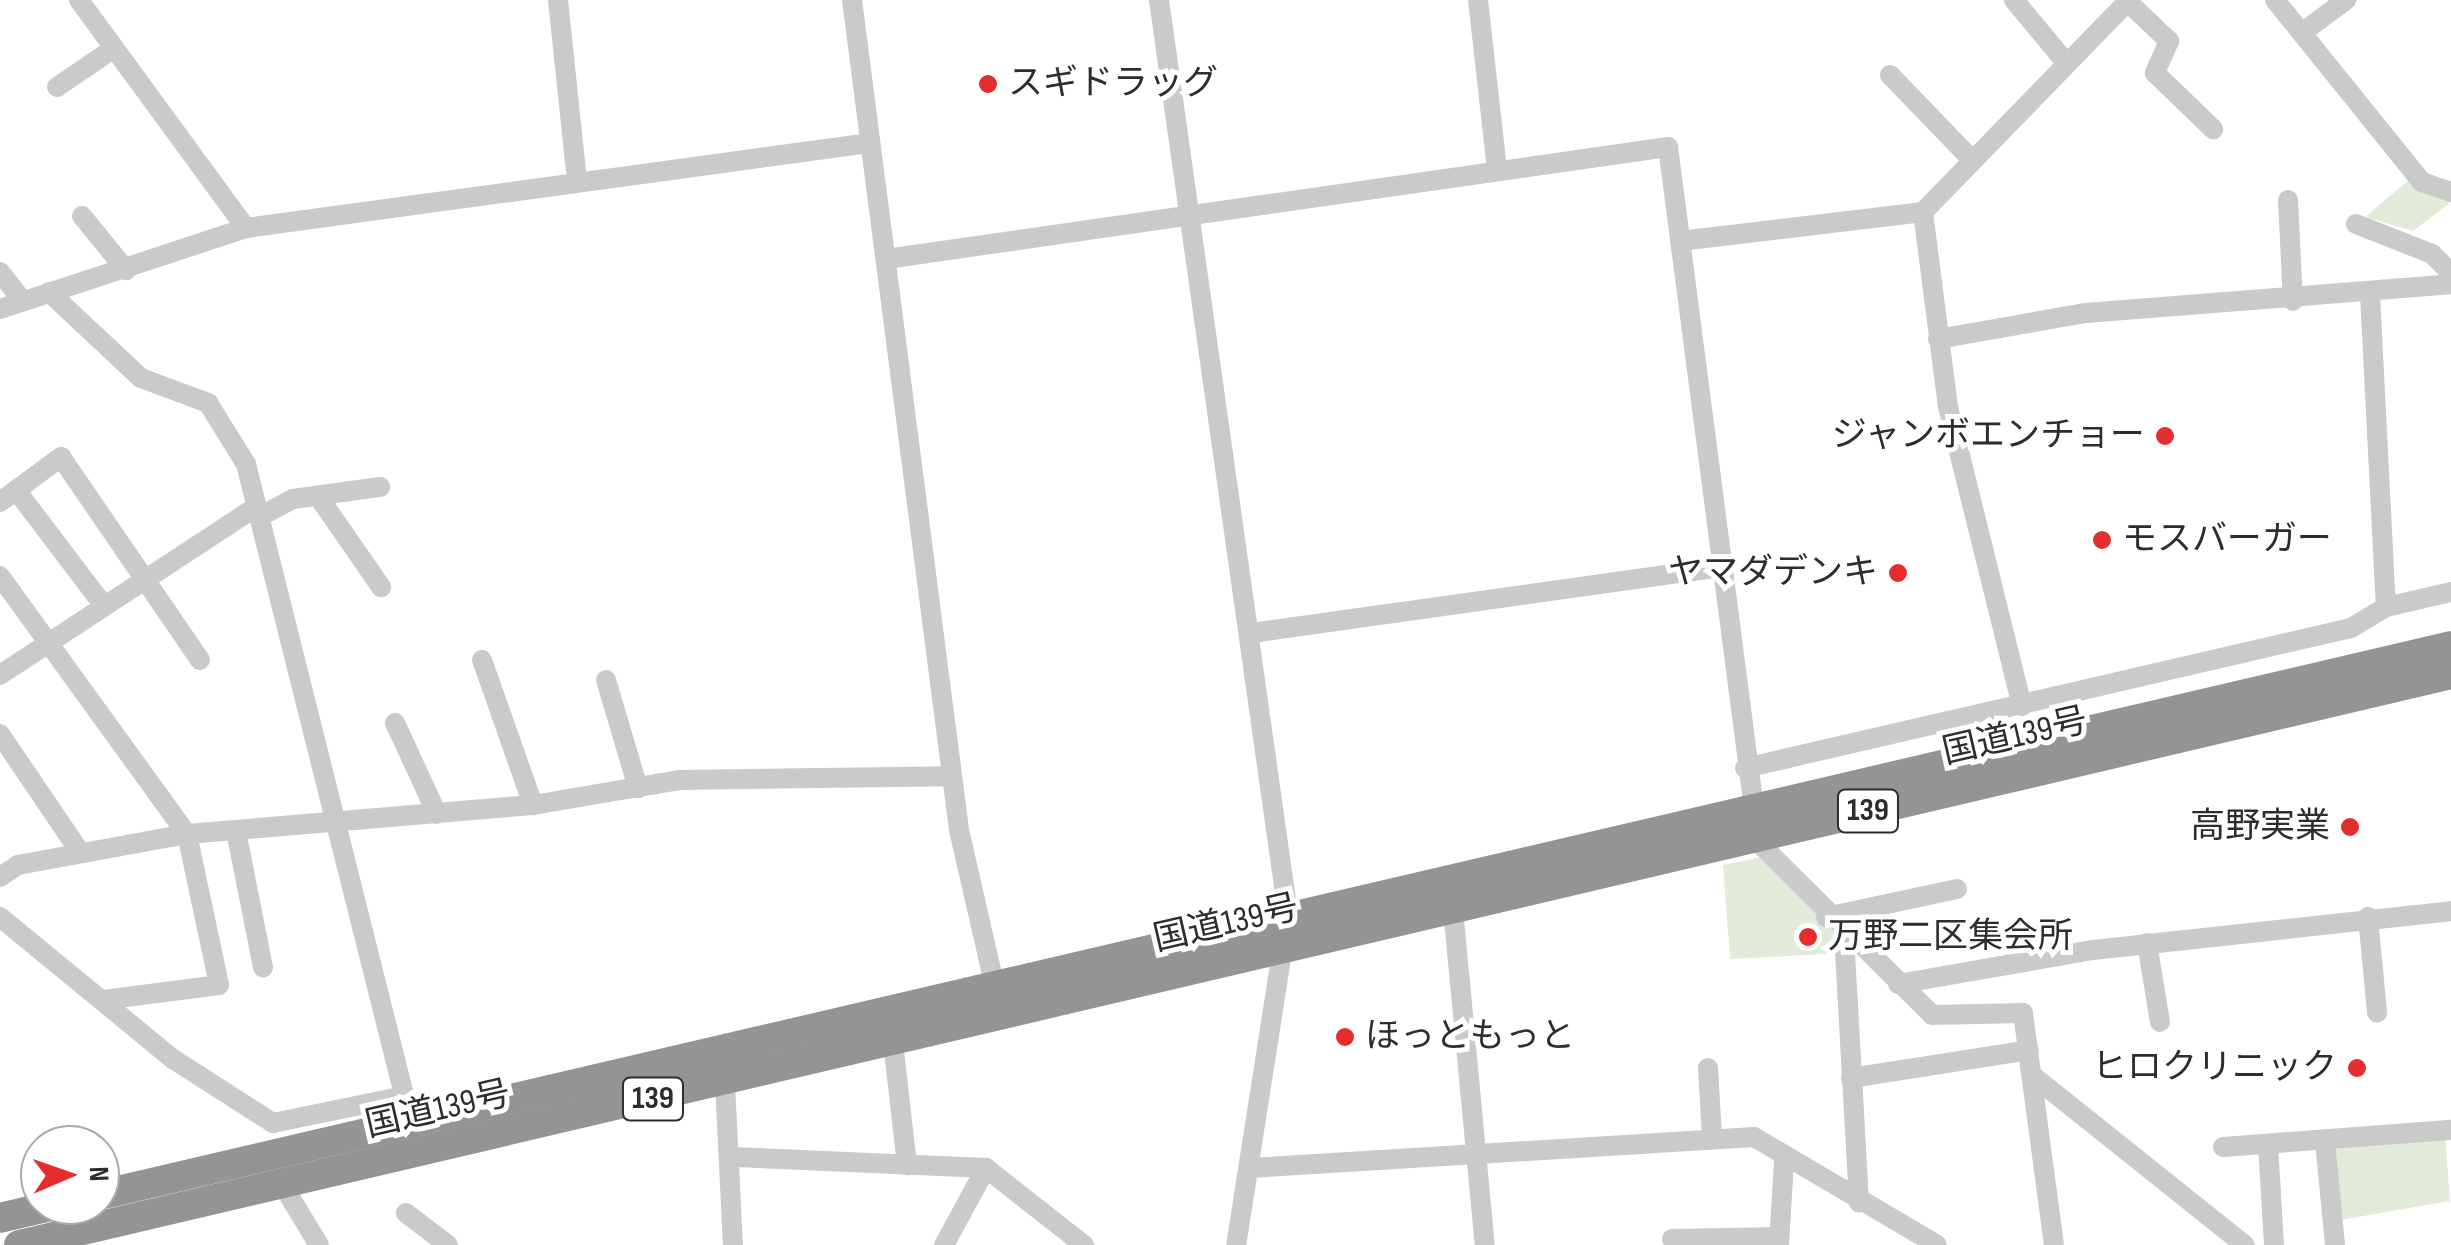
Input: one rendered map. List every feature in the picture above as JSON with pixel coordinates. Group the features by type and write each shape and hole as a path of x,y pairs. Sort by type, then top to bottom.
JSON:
{"highway":[{"name":"国道139号","path":"19,1245 725,1083 1453,908 1754,823 1950,762 2451,646"},
{"name":"国道139号","path":"120,1189 408,1110 995,987 1288,914 1754,823 2451,674"}],"street":[{"path":"80,0 246,228"},
{"path":"558,0 577,180"},
{"path":"852,0 952,776 995,987"},
{"path":"1159,0 1252,634 1288,914 1236,1245"},
{"path":"1478,0 1497,170"},
{"path":"2014,0 2063,60"},
{"path":"2276,0 2422,182 2451,192"},
{"path":"2303,32 2346,0"},
{"path":"1680,240 1923,212 2063,60 2129,1 2169,42 2155,72 2212,128"},
{"path":"57,87 113,49"},
{"path":"1890,75 1971,158"},
{"path":"0,309 246,228 870,143"},
{"path":"886,258 1668,147 1754,823 1826,917 1932,1016 2014,1008 2029,1050 2054,1245"},
{"path":"2288,200 2292,301"},
{"path":"1923,212 1938,339 2022,706"},
{"path":"82,216 126,270"},
{"path":"2356,224 2432,254 2451,273"},
{"path":"0,272 23,301"},
{"path":"1938,339 2086,313 2292,301 2451,284"},
{"path":"0,916 104,1000 273,1124 408,1110 258,512 238,447 208,403 141,378 49,292"},
{"path":"2370,294 2386,607"},
{"path":"101,602 8,496 61,457 145,572 200,660"},
{"path":"0,676 145,572 258,512 318,496 380,487"},
{"path":"318,496 382,587"},
{"path":"1252,634 1719,568"},
{"path":"0,576 50,639 187,834 219,984 104,1000"},
{"path":"1744,768 2350,628 2386,607 2451,592"},
{"path":"482,660 533,805"},
{"path":"2144,678 2153,716"},
{"path":"606,680 638,788"},
{"path":"395,723 437,814"},
{"path":"1939,725 1950,762"},
{"path":"0,734 80,852"},
{"path":"0,877 80,852 187,834 336,825 533,805 770,772 952,776"},
{"path":"236,831 263,967"},
{"path":"1826,917 1957,889"},
{"path":"1453,908 1479,1150 1485,1245"},
{"path":"1898,984 2147,944 2451,911"},
{"path":"2368,917 2377,1012"},
{"path":"1844,934 1859,1203"},
{"path":"2147,944 2160,1022"},
{"path":"893,1042 907,1165"},
{"path":"1851,1078 2029,1050"},
{"path":"1708,1068 1712,1138"},
{"path":"2033,1076 2245,1245"},
{"path":"725,1083 734,1157 733,1245"},
{"path":"2224,1147 2451,1130"},
{"path":"1250,1168 1479,1150 1754,1137 1784,1162 1937,1245"},
{"path":"2325,1141 2335,1245"},
{"path":"2268,1144 2274,1245"},
{"path":"734,1157 986,1168 1084,1245"},
{"path":"1672,1239 1779,1241 1784,1162"},
{"path":"944,1245 986,1168"},
{"path":"282,1184 319,1245"},
{"path":"406,1213 448,1245"}],"green space":[{"path":"2416,174 2451,202 2413,231 2365,217"},
{"path":"1766,856 1844,934 1845,953 1730,959 1723,865"},
{"path":"2445,1134 2450,1201 2340,1220 2331,1143"}],"place":[{"name":"スギドラッグ","path":"988,84"},
{"name":"ジャンボエンチョー","path":"2165,436"},
{"name":"モスバーガー","path":"2102,540"},
{"name":"ヤマダデンキ","path":"1898,573"},
{"name":"高野実業","path":"2350,827"},
{"name":"万野二区集会所","path":"1808,937"},
{"name":"ほっともっと","path":"1345,1037"},
{"name":"ヒロクリニック","path":"2357,1068"}]}
